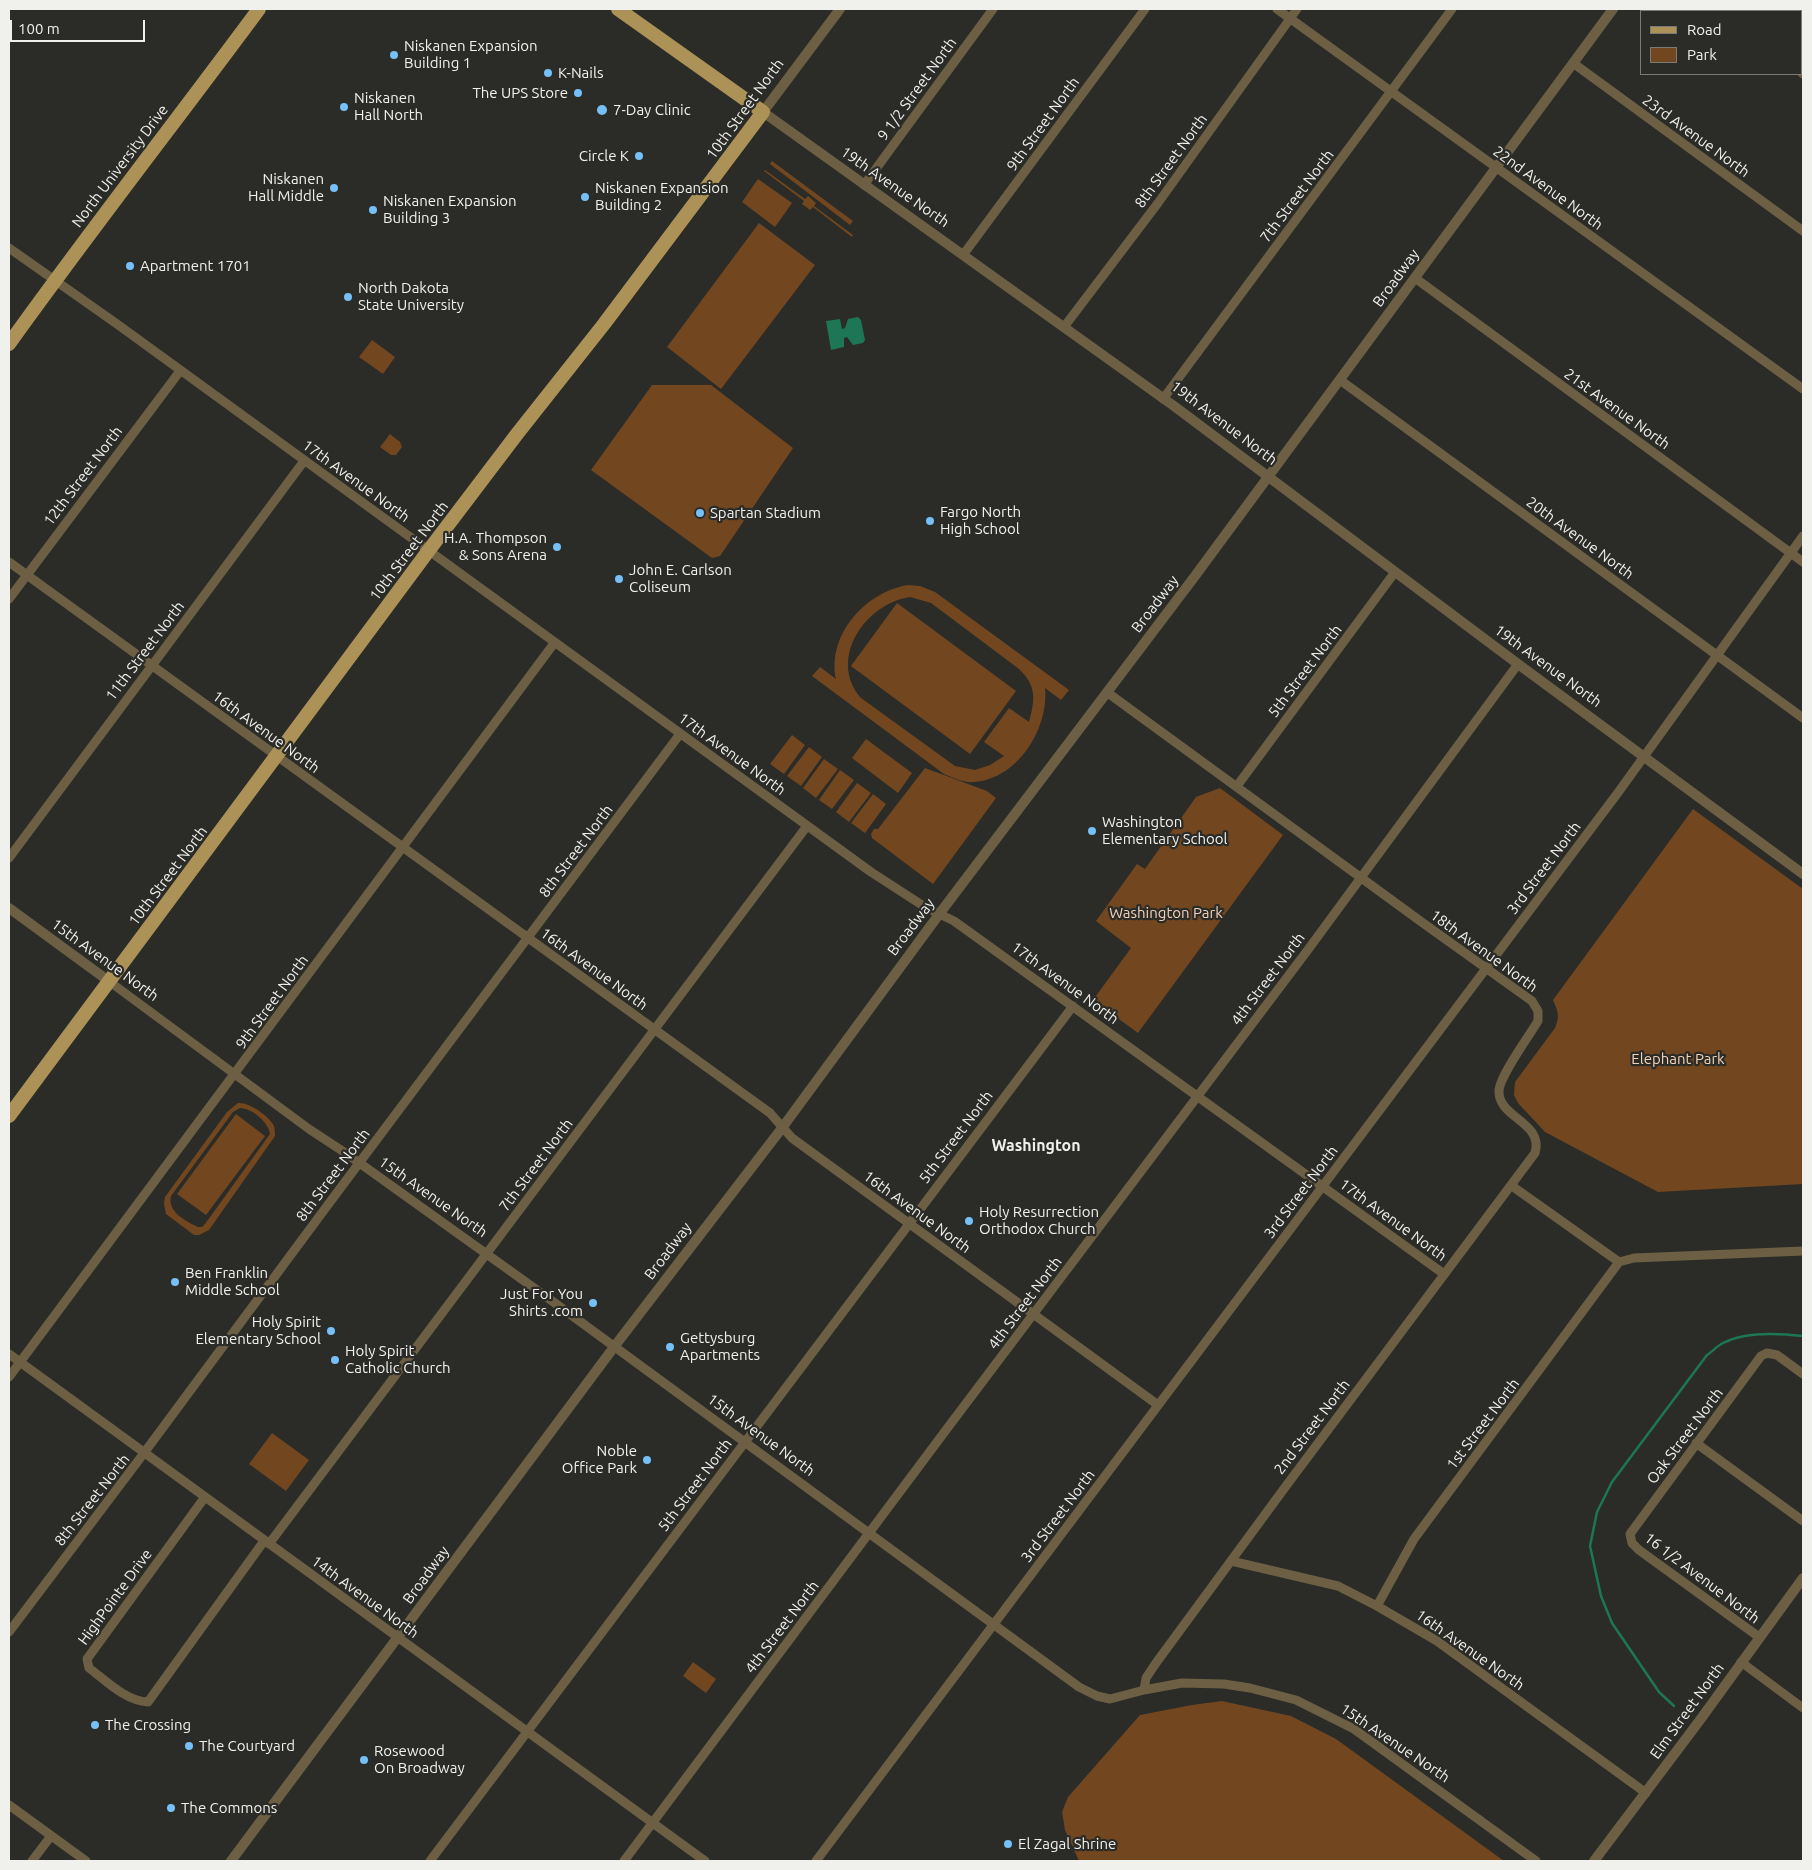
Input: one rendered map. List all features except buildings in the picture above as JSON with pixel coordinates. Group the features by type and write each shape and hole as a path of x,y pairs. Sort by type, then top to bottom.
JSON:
{"main road":[{"name":"North University Drive","path":"9,344 54,280 259,9"},
{"name":"19th Avenue North","path":"618,9 763,112"},
{"name":"10th Street North","path":"9,1116 429,550 604,324 763,112"}],"street":[{"name":"10th Street North","path":"763,112 840,9"},
{"name":"9 1/2 Street North","path":"864,185 993,9"},
{"name":"9th Street North","path":"963,255 1145,9"},
{"name":"22nd Avenue North","path":"1277,9 1803,389"},
{"name":"8th Street North","path":"1064,327 1158,204 1297,9"},
{"name":"7th Street North","path":"1164,399 1452,9"},
{"name":"Broadway","path":"231,1861 614,1347 782,1128 940,913 1108,693 1613,9"},
{"name":"23rd Avenue North","path":"1573,63 1803,231"},
{"name":"19th Avenue North","path":"763,112 1164,399 1803,874"},
{"name":"17th Avenue North","path":"9,248 117,324 871,872 925,907 954,921 1444,1274"},
{"name":"21st Avenue North","path":"1415,278 1803,562"},
{"name":"12th Street North","path":"9,599 180,371"},
{"name":"20th Avenue North","path":"1340,380 1803,718"},
{"name":"11th Street North","path":"9,858 304,460"},
{"name":"3rd Street North","path":"816,1861 1644,756 1803,536"},
{"name":"16th Avenue North","path":"9,562 770,1113 792,1138 1158,1405"},
{"name":"5th Street North","path":"1237,786 1395,572"},
{"name":"9th Street North","path":"9,1377 236,1074 555,642"},
{"name":"4th Street North","path":"624,1861 1198,1096 1518,664"},
{"name":"18th Avenue North","path":"1108,693 1532,1001 1538,1011 1538,1021 1502,1078 1499,1091 1500,1100 1506,1108 1533,1134 1537,1141 1535,1153 1512,1186"},
{"name":"8th Street North","path":"9,1632 680,734"},
{"name":"7th Street North","path":"267,1542 487,1253 807,826"},
{"name":"15th Avenue North","path":"9,908 309,1128 487,1253 1079,1687 1097,1696 1110,1699 1182,1683 1224,1684 1250,1688 1296,1700 1354,1729 1536,1861"},
{"name":"5th Street North","path":"430,1861 1073,1006"},
{"path":"1512,1186 1619,1262 1634,1258 1803,1250"},
{"name":"2nd Street North","path":"1144,1690 1146,1678 1156,1663 1444,1274 1512,1186"},
{"name":"1st Street North","path":"1377,1606 1414,1540 1619,1262"},
{"name":"Oak Street North","path":"1631,1539 1633,1529 1760,1358 1767,1353 1777,1355 1803,1374"},
{"name":"14th Avenue North","path":"9,1354 705,1861"},
{"path":"1696,1443 1803,1521"},
{"name":"HighPointe Drive","path":"205,1497 87,1659 89,1668 124,1694 138,1702 148,1702 267,1542"},
{"name":"16 1/2 Avenue North","path":"1631,1539 1634,1546 1639,1550 1759,1637"},
{"name":"16th Avenue North","path":"1231,1561 1338,1586 1377,1606 1437,1641 1646,1793"},
{"name":"Elm Street North","path":"1594,1861 1803,1578"},
{"path":"1741,1662 1803,1708"},
{"path":"9,1805 86,1861"},
{"path":"32,1861 52,1836"}],"green space":[{"path":"772,161 853,221 850,225 770,164"},
{"path":"765,170 805,199 808,196 816,203 814,206 853,235 852,237 813,207 810,210 802,204 804,201"},
{"path":"758,179 792,203 775,227 742,202"},
{"path":"759,223 815,265 721,389 667,347"},
{"path":"372,340 395,357 383,374 359,357"},
{"name":"Spartan Stadium","path":"652,385 711,385 793,448 720,556 712,558 591,470"},
{"path":"390,434 400,442 402,447 396,455 391,455 380,447"},
{"path":"908,585 920,586 935,592 1069,690 1061,700 1045,688 1042,719 1036,735 1028,749 1004,772 990,779 974,782 963,781 944,774 812,676 820,667 836,679 837,647 843,632 852,618 864,606 877,596 892,589","holes":["910,597 931,603 1019,669 1032,687 1033,700 1029,722 1009,708 984,742 1004,756 990,765 975,770 955,766 861,698 852,683 848,667 850,650 856,635 866,621 894,601"]},
{"path":"897,603 1016,691 970,754 851,666"},
{"path":"792,735 805,745 784,774 770,764"},
{"path":"866,739 912,773 898,793 852,758"},
{"path":"809,747 822,757 801,786 787,776"},
{"path":"824,759 838,769 816,798 803,788"},
{"path":"925,768 987,791 996,798 933,884 872,838 871,834 874,829 878,829"},
{"path":"840,770 854,780 832,809 819,800"},
{"path":"857,783 871,793 849,822 836,812"},
{"name":"Washington Park","path":"1220,788 1283,835 1138,1033 1093,1000 1131,948 1096,921 1137,864 1145,869 1196,797"},
{"path":"873,794 886,804 865,833 851,823"},
{"name":"Elephant Park","path":"1693,809 1803,889 1803,1184 1658,1192 1545,1132 1518,1103 1514,1095 1515,1082 1555,1028 1558,1021 1558,1014 1553,1000"},
{"path":"238,1103 252,1107 270,1120 275,1128 275,1136 209,1230 199,1235 194,1235 166,1214 165,1197 227,1112","holes":["240,1108 249,1110 263,1120 270,1134 205,1224 202,1227 198,1227 183,1219 174,1211 170,1201 171,1196 233,1112"]},
{"path":"236,1114 265,1136 206,1215 177,1194"},
{"path":"272,1433 309,1460 286,1491 249,1464"},
{"path":"693,1662 716,1679 706,1693 683,1676"},
{"path":"1222,1701 1291,1716 1336,1739 1504,1861 1079,1861 1065,1830 1062,1812 1068,1797 1140,1715"}],"shaded area":[{"path":"858,317 861,320 865,340 863,343 853,345 847,337 844,338 844,347 831,350 826,321 840,319 842,329 845,328 848,319"}],"waterway":[{"path":"1674,1706 1659,1692 1612,1623 1601,1596 1590,1546 1597,1512 1612,1482 1707,1355 1723,1343 1742,1336 1773,1334 1803,1336"}],"place":[{"name":"Niskanen Expansion Building 1","path":"394,55"},
{"name":"K-Nails","path":"548,73"},
{"name":"The UPS Store","path":"578,93"},
{"name":"Niskanen Hall North","path":"344,107"},
{"name":"7-Day Clinic","path":"602,110"},
{"name":"Circle K","path":"639,156"},
{"name":"Niskanen Hall Middle","path":"334,188"},
{"name":"Niskanen Expansion Building 2","path":"585,197"},
{"name":"Niskanen Expansion Building 3","path":"373,210"},
{"name":"Apartment 1701","path":"130,266"},
{"name":"North Dakota State University","path":"348,297"},
{"name":"Spartan Stadium","path":"700,513"},
{"name":"Fargo North High School","path":"930,521"},
{"name":"H.A. Thompson & Sons Arena","path":"557,547"},
{"name":"John E. Carlson Coliseum","path":"619,579"},
{"name":"Washington Elementary School","path":"1092,831"},
{"name":"Holy Resurrection Orthodox Church","path":"969,1221"},
{"name":"Ben Franklin Middle School","path":"175,1282"},
{"name":"Just For You Shirts .com","path":"593,1303"},
{"name":"Holy Spirit Elementary School","path":"331,1331"},
{"name":"Gettysburg Apartments","path":"670,1347"},
{"name":"Holy Spirit Catholic Church","path":"335,1360"},
{"name":"Noble Office Park","path":"647,1460"},
{"name":"The Crossing","path":"95,1725"},
{"name":"The Courtyard","path":"189,1746"},
{"name":"Rosewood On Broadway","path":"364,1760"},
{"name":"The Commons","path":"171,1808"},
{"name":"El Zagal Shrine","path":"1008,1844"}],"district":[{"name":"Washington","path":"1036,1146"}]}
